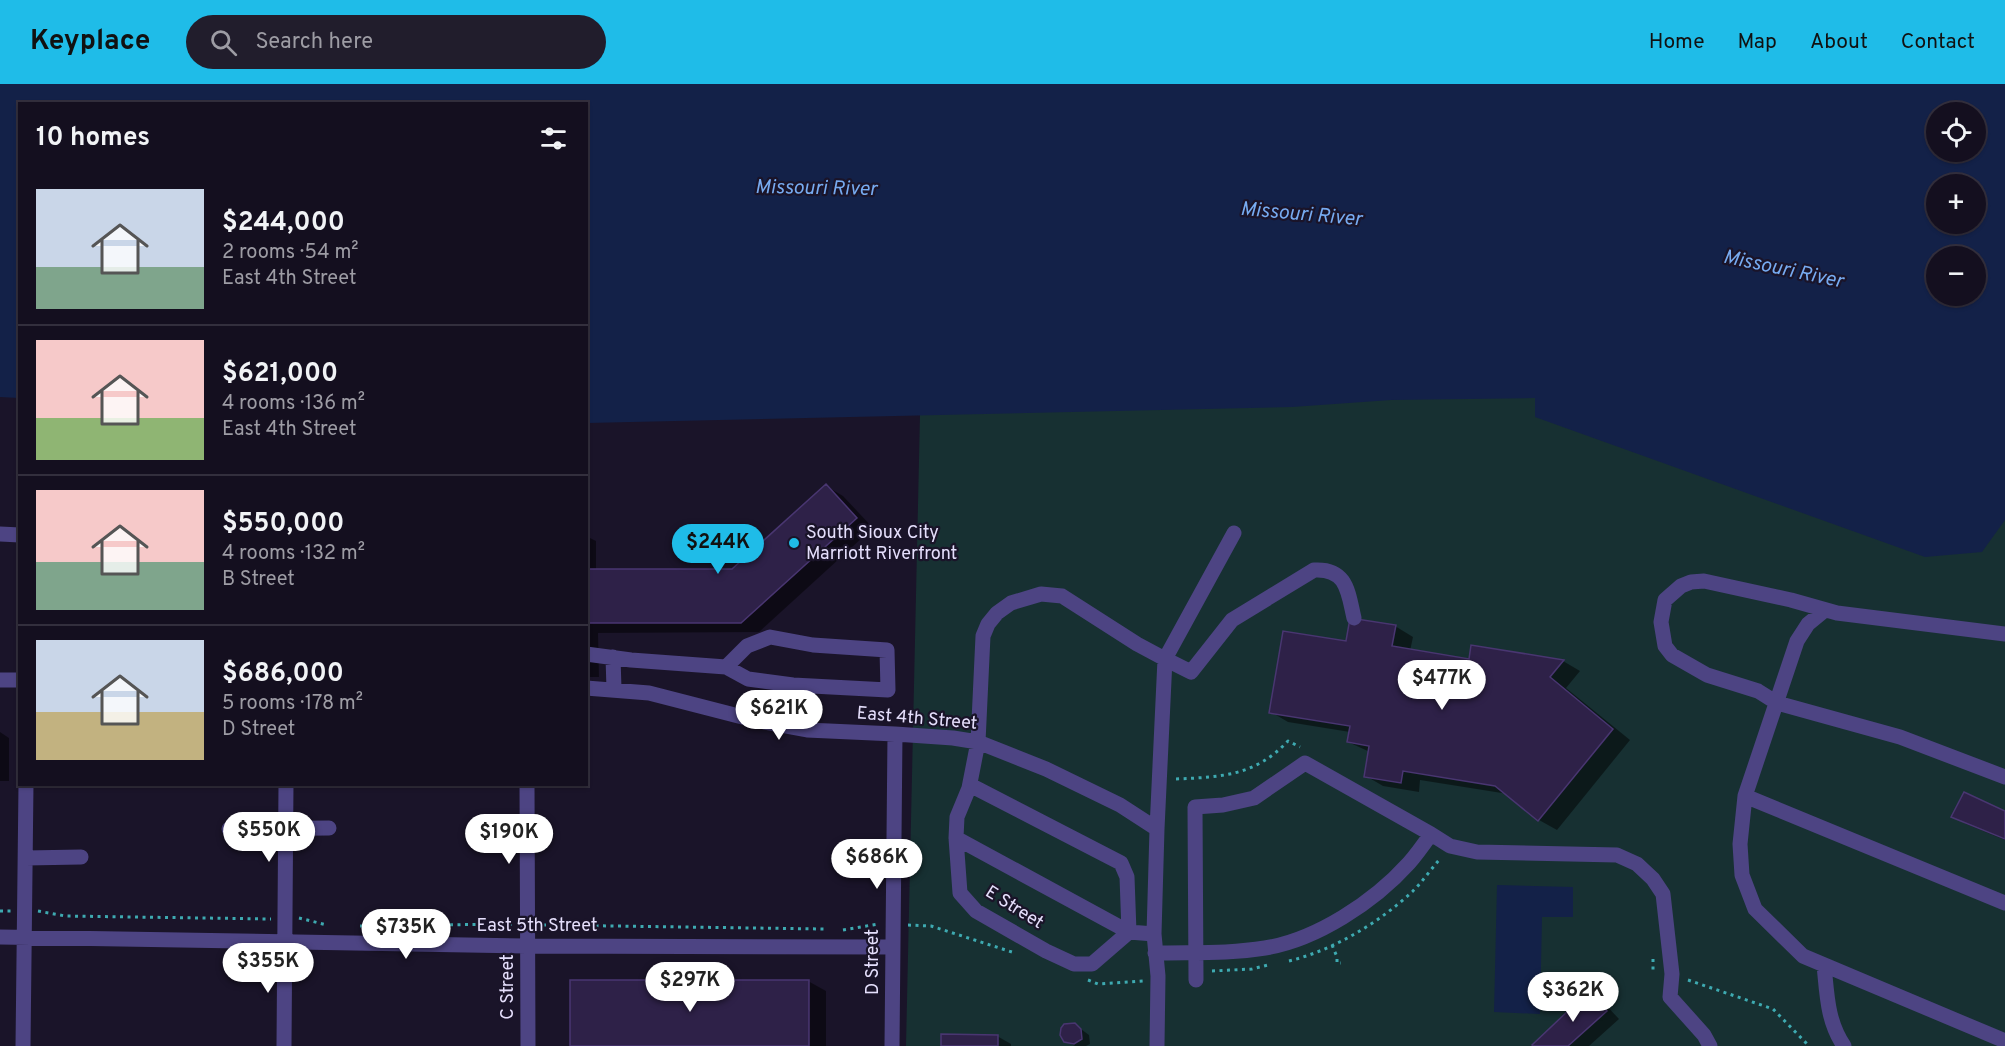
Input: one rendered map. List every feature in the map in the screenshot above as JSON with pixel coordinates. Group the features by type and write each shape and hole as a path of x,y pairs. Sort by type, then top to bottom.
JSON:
{"street":[{"path":"1157,1046 1158,976 1154,934 1165,659 1234,533"},
{"path":"0,534 18,535"},
{"name":"E Street","path":"1129,932 1092,964 1074,964 1046,951 976,911 960,893 956,838 957,817 970,785 978,742 983,636 988,624 997,613 1011,603 1041,594 1062,596 1137,644 1191,672 1232,620 1314,570 1336,573 1342,579 1347,588 1354,618"},
{"path":"2005,634 1837,613 1791,600 1704,581 1681,586 1665,600 1661,622 1665,646 1672,655 1707,675 1758,691 1777,703 1900,737 2005,777"},
{"path":"1825,610 1808,624 1797,641 1745,796 1740,844 1742,875 1755,909 1803,956 2005,1041"},
{"path":"588,654 726,667 748,679 793,685 888,690 887,650 813,645 770,638 747,646 726,667"},
{"path":"613,657 614,689"},
{"path":"0,680 18,680"},
{"name":"East 4th Street","path":"588,688 649,693 754,720 807,730 953,738 978,742 1067,779 1120,805 1157,829"},
{"name":"D Street","path":"892,1046 895,734"},
{"path":"1196,980 1195,807 1222,805 1254,798 1305,763 1450,846 1477,852 1617,855 1637,864 1653,879 1663,894 1672,974 1670,997 1704,1035 1710,1046"},
{"path":"970,785 1121,863 1127,877 1129,932"},
{"path":"23,1046 26,786"},
{"path":"284,1046 286,786"},
{"name":"C Street","path":"527,786 528,1046"},
{"path":"1745,796 2005,903"},
{"path":"230,829 329,828"},
{"path":"1155,953 1228,952 1268,948 1310,934 1341,918 1376,894 1408,864 1431,834"},
{"path":"956,838 1129,932 1154,934"},
{"path":"26,858 81,857"},
{"name":"East 5th Street","path":"0,937 527,946 893,947"},
{"path":"1824,965 1830,1019 1844,1046"}],"path":[{"path":"0,911 12,911"},
{"path":"38,911 65,916 275,918"},
{"path":"1332,945 1337,963 1341,963"}],"green space":[{"path":"1442,317 2005,478 2005,1046 906,1046 920,415"}],"water":[{"name":"Missouri River","path":"0,84 2005,84 2005,520 1982,552 1925,557 1535,417 1535,398 1391,400 1292,407 588,423 588,102 18,102 18,398 0,397"},
{"path":"1497,885 1573,887 1573,917 1542,917 1540,1014 1494,1012"}],"building":[{"name":"South Sioux City Marriott Riverfront","path":"826,484 857,518 741,623 588,623 588,569 732,569"},
{"path":"1350,618 1396,625 1392,646 1469,659 1471,645 1564,660 1550,677 1613,729 1538,821 1495,786 1403,771 1401,783 1364,777 1369,746 1347,742 1350,726 1269,713 1283,631 1346,641"},
{"path":"1964,792 2005,811 2005,839 1951,817"},
{"path":"570,980 809,980 809,1046 570,1046"},
{"path":"1589,991 1607,1011 1568,1046 1532,1045"},
{"path":"1075,1023 1081,1029 1082,1039 1074,1044 1064,1042 1060,1035 1061,1028 1064,1024"},
{"path":"941,1034 998,1035 998,1046 941,1046"}],"place":[{"name":"South Sioux City Marriott Riverfront","path":"794,543"}]}
